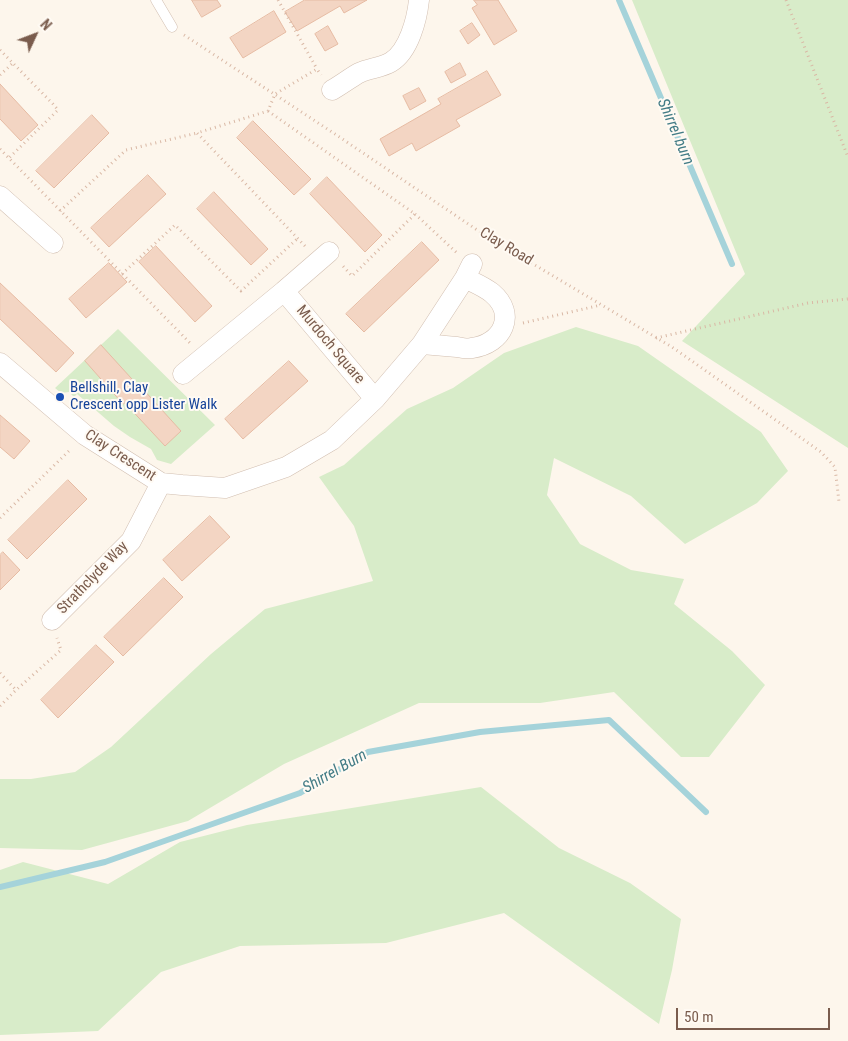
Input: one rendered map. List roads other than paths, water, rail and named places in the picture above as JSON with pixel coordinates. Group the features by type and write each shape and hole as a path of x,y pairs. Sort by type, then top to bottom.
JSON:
{"street":[{"path":"332,90 360,73 376,69 393,61 407,45 417,14 419,0"},
{"path":"0,196 53,243"},
{"name":"Murdoch Square","path":"183,374 324,256"},
{"name":"Clay Crescent","path":"0,363 86,435 161,483 225,488 286,467 332,440 375,399 422,344 468,271 492,293 505,309 503,328 490,344 472,348 422,344"},
{"name":"Murdoch Square","path":"284,291 375,399"},
{"name":"Strathclyde Way","path":"52,620 131,541 161,483"}],"lane":[{"path":"156,0 172,27"}],"waterway":[{"name":"Shirrel burn","path":"619,0 732,264"},
{"name":"Shirrel Burn","path":"0,887 105,862 300,793 368,752 480,732 609,720 706,812"}],"place":[{"name":"Bellshill, Clay Crescent opp Lister Walk","path":"60,397"}]}
